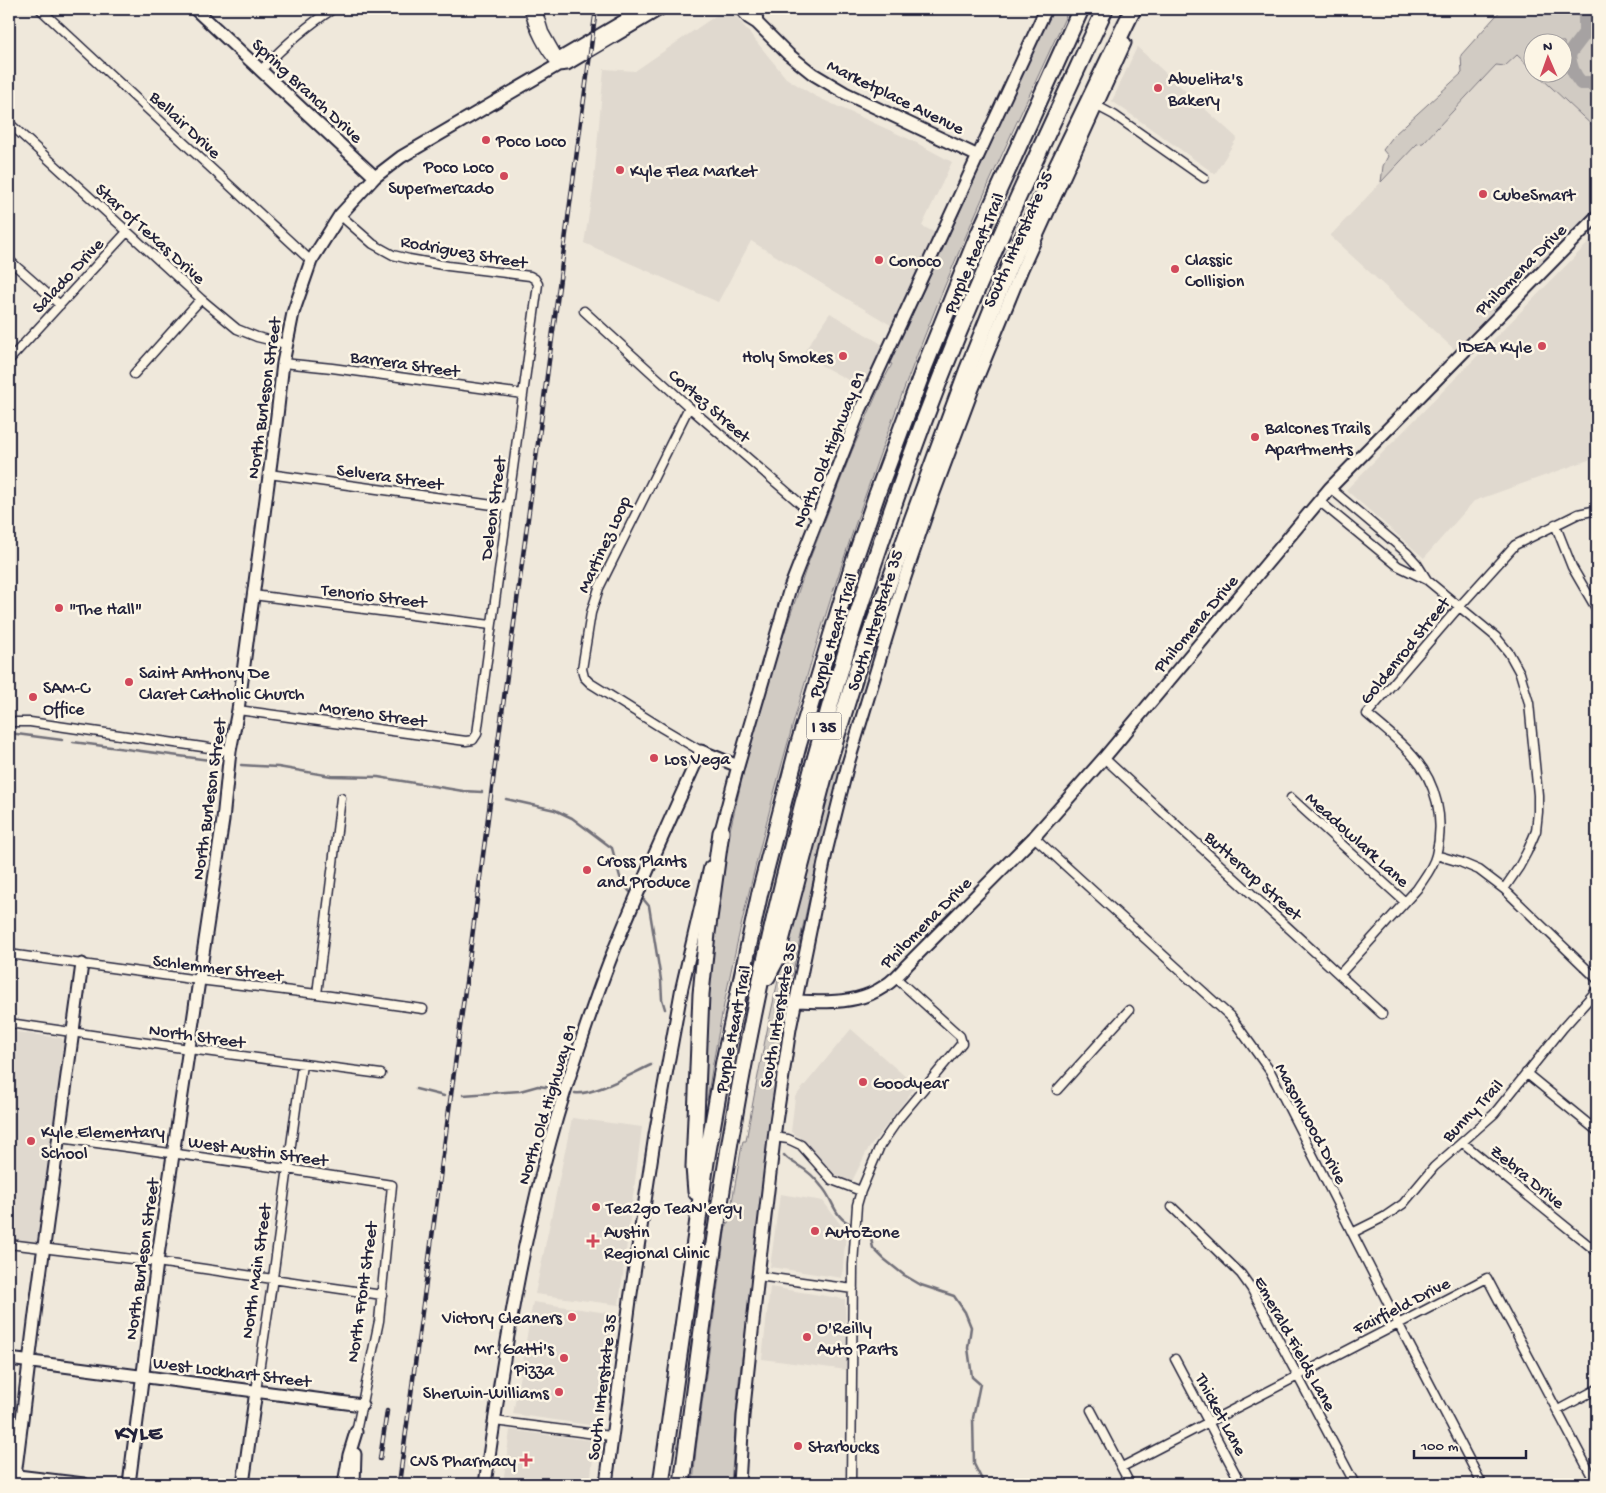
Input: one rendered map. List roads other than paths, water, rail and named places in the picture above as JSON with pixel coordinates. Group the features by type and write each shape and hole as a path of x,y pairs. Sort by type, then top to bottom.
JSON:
{"highway":[{"name":"Purple Heart Trail","path":"661,1484 697,1226 724,1061 760,892 798,746 853,564 901,429 949,304 1008,168 1082,9"},
{"name":"Purple Heart Trail","path":"682,1484 722,1190 736,1104 757,996 790,851 822,734 845,655 890,517 957,338 1001,233 1105,9"},
{"path":"757,996 776,960 824,777 858,667 967,371 1010,264 1133,9"},
{"path":"697,1226 694,1167 701,994 707,933 721,832"}],"street":[{"name":"Bellair Drive","path":"40,9 311,261"},
{"name":"Spring Branch Drive","path":"195,9 375,177"},
{"path":"261,70 302,31 333,9"},
{"path":"529,9 533,25 551,58 558,65"},
{"path":"537,9 544,32 557,55 558,65"},
{"name":"North Burleson Street","path":"558,65 562,57 644,9"},
{"name":"North Burleson Street","path":"129,1484 157,1262 223,820 230,751 238,710 282,363 293,313 311,261 340,215 375,177 401,157 558,65 567,64 660,9"},
{"name":"Marketplace Avenue","path":"741,9 749,18 757,22 788,54 829,84 978,156"},
{"name":"Marketplace Avenue","path":"752,9 756,14 757,22"},
{"path":"978,156 1046,9"},
{"name":"South Interstate 35","path":"739,1484 743,1416 774,1137 795,1001 827,848 848,764 870,687 932,498 997,329 1044,219 1140,9"},
{"path":"1096,106 1114,115 1204,178"},
{"name":"Star of Texas Drive","path":"9,123 201,299 237,329 286,344"},
{"name":"North Old Highway 81","path":"738,766 790,588 858,415 978,156"},
{"name":"Rodriguez Street","path":"340,215 373,244 393,255 408,259 530,276 536,279"},
{"name":"Philomena Drive","path":"795,1001 829,1003 847,1001 879,990 896,978 1034,837 1104,758 1330,488 1597,216"},
{"name":"Salado Drive","path":"9,360 127,232"},
{"path":"9,260 60,305"},
{"name":"Deleon Street","path":"474,740 477,734 536,302 538,284 536,279"},
{"path":"134,374 201,299"},
{"name":"Cortez Street","path":"584,311 689,407 818,519"},
{"name":"Barrera Street","path":"282,363 523,394"},
{"name":"Martinez Loop","path":"689,407 599,588 591,613 582,669 584,677 590,683 662,728 701,751 738,766"},
{"name":"Selvera Street","path":"269,474 507,507"},
{"path":"1330,488 1408,553 1427,580"},
{"path":"1319,501 1398,566 1427,580 1496,637 1509,653 1520,673 1529,703 1538,795 1536,831 1519,867 1504,889"},
{"name":"Goldenrod Street","path":"1340,974 1421,883 1436,855 1439,828 1439,814 1432,784 1412,754 1367,714 1515,545 1578,514 1597,510"},
{"path":"1555,524 1572,567 1597,610"},
{"path":"1372,544 1382,532"},
{"name":"Tenorio Street","path":"253,595 491,625"},
{"name":"Moreno Street","path":"238,710 466,741 474,740"},
{"path":"9,722 30,722 230,751"},
{"name":"North Old Highway 81","path":"485,1484 520,1266 535,1200 571,1070 610,961 701,751"},
{"name":"Buttercup Street","path":"1104,758 1382,1014"},
{"name":"South Interstate 35","path":"606,1484 630,1300 653,1150 680,996 700,907 738,766"},
{"path":"317,994 341,798"},
{"name":"Meadowlark Lane","path":"1291,798 1405,902"},
{"name":"Masonwood Drive","path":"1034,837 1231,1017 1270,1072 1482,1484"},
{"path":"1436,855 1479,870 1504,889 1597,978"},
{"name":"Schlemmer Street","path":"9,954 423,1009"},
{"path":"82,964 13,1478 84,1484"},
{"path":"851,1484 854,1234 857,1206 861,1191 880,1146 900,1117 962,1043 960,1036 896,978"},
{"name":"Bunny Trail","path":"1352,1233 1384,1217 1403,1204 1434,1167 1494,1114 1563,1028 1597,990"},
{"path":"1057,1090 1129,1010"},
{"name":"North Street","path":"9,1023 381,1074"},
{"name":"North Main Street","path":"243,1484 302,1064"},
{"path":"1526,1073 1597,1131"},
{"path":"774,1137 788,1139 801,1145 832,1180 861,1191"},
{"name":"West Austin Street","path":"60,1138 392,1185"},
{"name":"Zebra Drive","path":"1463,1143 1597,1252"},
{"name":"North Front Street","path":"344,1484 379,1322 392,1185"},
{"name":"Emerald Fields Lane","path":"1172,1207 1241,1274 1251,1288 1355,1484"},
{"path":"9,1244 157,1262 382,1295"},
{"path":"758,1276 854,1289"},
{"name":"Fairfield Drive","path":"1122,1467 1487,1278 1596,1484"},
{"name":"West Lockhart Street","path":"9,1359 142,1378 256,1390 362,1405"},
{"name":"Thicket Lane","path":"1175,1359 1241,1484"},
{"path":"1558,1410 1597,1389"},
{"path":"1091,1410 1130,1484"},
{"path":"494,1421 611,1436"},
{"name":"North Front Street","path":"354,1484 356,1432"}],"waterway":[{"path":"1585,9 1585,33 1569,54 1569,58 1574,73 1581,83 1592,83 1597,89"},
{"path":"9,733 62,740"},
{"path":"73,742 217,761"},
{"path":"241,765 278,767 331,776 378,777 463,791 482,792"},
{"path":"506,799 555,810 572,818 612,848 620,877 633,894"},
{"path":"644,900 649,906 665,1009"},
{"path":"575,1093 602,1088 651,1065"},
{"path":"463,1095 520,1091 538,1086 560,1089"},
{"path":"416,1089 444,1096"},
{"path":"784,1155 814,1178 826,1192 841,1218 853,1225"},
{"path":"858,1227 870,1234 873,1248 904,1275 921,1285 954,1296 965,1312 971,1327 968,1348 972,1377 980,1384 973,1418 974,1464 984,1484"}],"railway":[{"path":"399,1484 596,9"},
{"path":"380,1459 387,1411"}],"place":[{"name":"Abuelita's Bakery","path":"1158,88"},
{"name":"Poco Loco","path":"486,140"},
{"name":"Kyle Flea Market","path":"620,170"},
{"name":"Poco Loco Supermercado","path":"504,176"},
{"name":"CubeSmart","path":"1483,194"},
{"name":"Conoco","path":"879,260"},
{"name":"Classic Collision","path":"1175,269"},
{"name":"IDEA Kyle","path":"1542,346"},
{"name":"Holy Smokes","path":"843,356"},
{"name":"Balcones Trails Apartments","path":"1255,437"},
{"name":"\"The Hall\"","path":"59,608"},
{"name":"Saint Anthony De Claret Catholic Church","path":"129,682"},
{"name":"SAM-C Office","path":"33,697"},
{"name":"Los Vega","path":"654,758"},
{"name":"Cross Plants and Produce","path":"587,870"},
{"name":"Goodyear","path":"863,1082"},
{"name":"Kyle Elementary School","path":"31,1141"},
{"name":"Tea2go TeaN'ergy","path":"596,1207"},
{"name":"AutoZone","path":"815,1231"},
{"name":"Austin Regional Clinic","path":"593,1241"},
{"name":"Victory Cleaners","path":"572,1317"},
{"name":"O'Reilly Auto Parts","path":"807,1337"},
{"name":"Mr. Gatti's Pizza","path":"564,1358"},
{"name":"Sherwin-Williams","path":"559,1392"},
{"name":"Starbucks","path":"798,1446"},
{"name":"CVS Pharmacy","path":"526,1460"}],"district":[{"name":"KYLE","path":"139,1431"}]}
